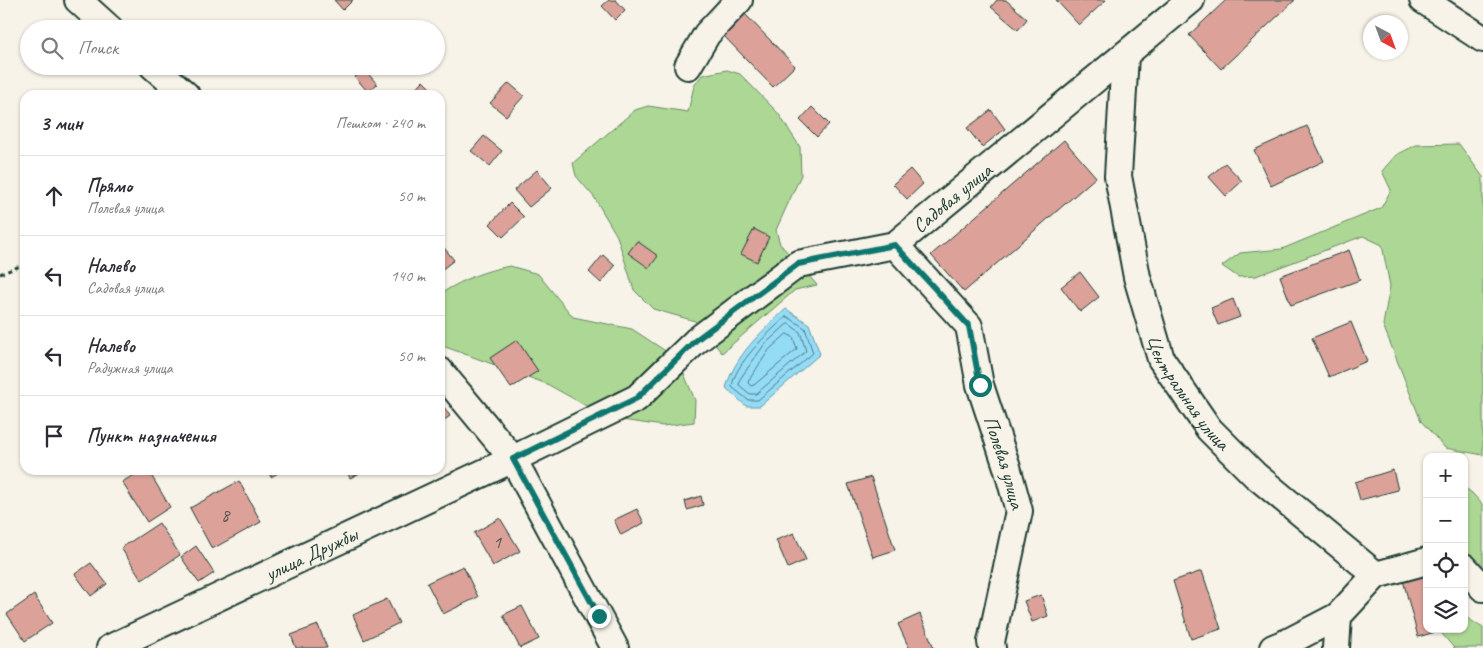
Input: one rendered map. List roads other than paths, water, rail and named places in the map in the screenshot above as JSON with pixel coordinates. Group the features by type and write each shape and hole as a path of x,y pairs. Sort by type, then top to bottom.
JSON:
{"street":[{"path":"78,0 100,20"},
{"path":"688,66 707,34 739,0"},
{"name":"Садовая улица","path":"513,459 637,398 696,340 798,264 895,245 1191,0"},
{"path":"1423,0 1483,39"},
{"name":"Центральная улица","path":"1125,55 1118,176 1137,277 1161,359 1209,429 1256,475 1376,575"},
{"path":"163,75 180,90"},
{"name":"Полевая улица","path":"895,245 969,326 980,385 1007,467 1019,511 991,642 992,648"},
{"path":"445,377 513,459 616,648"},
{"name":"улица Дружбы","path":"110,648 513,459"},
{"path":"1273,648 1338,616 1376,575 1423,562"},
{"path":"1468,571 1483,588"},
{"path":"1336,648 1338,616"}],"water":[{"path":"786,309 809,324 820,354 760,406 746,406 726,388 730,376 750,344"}]}
